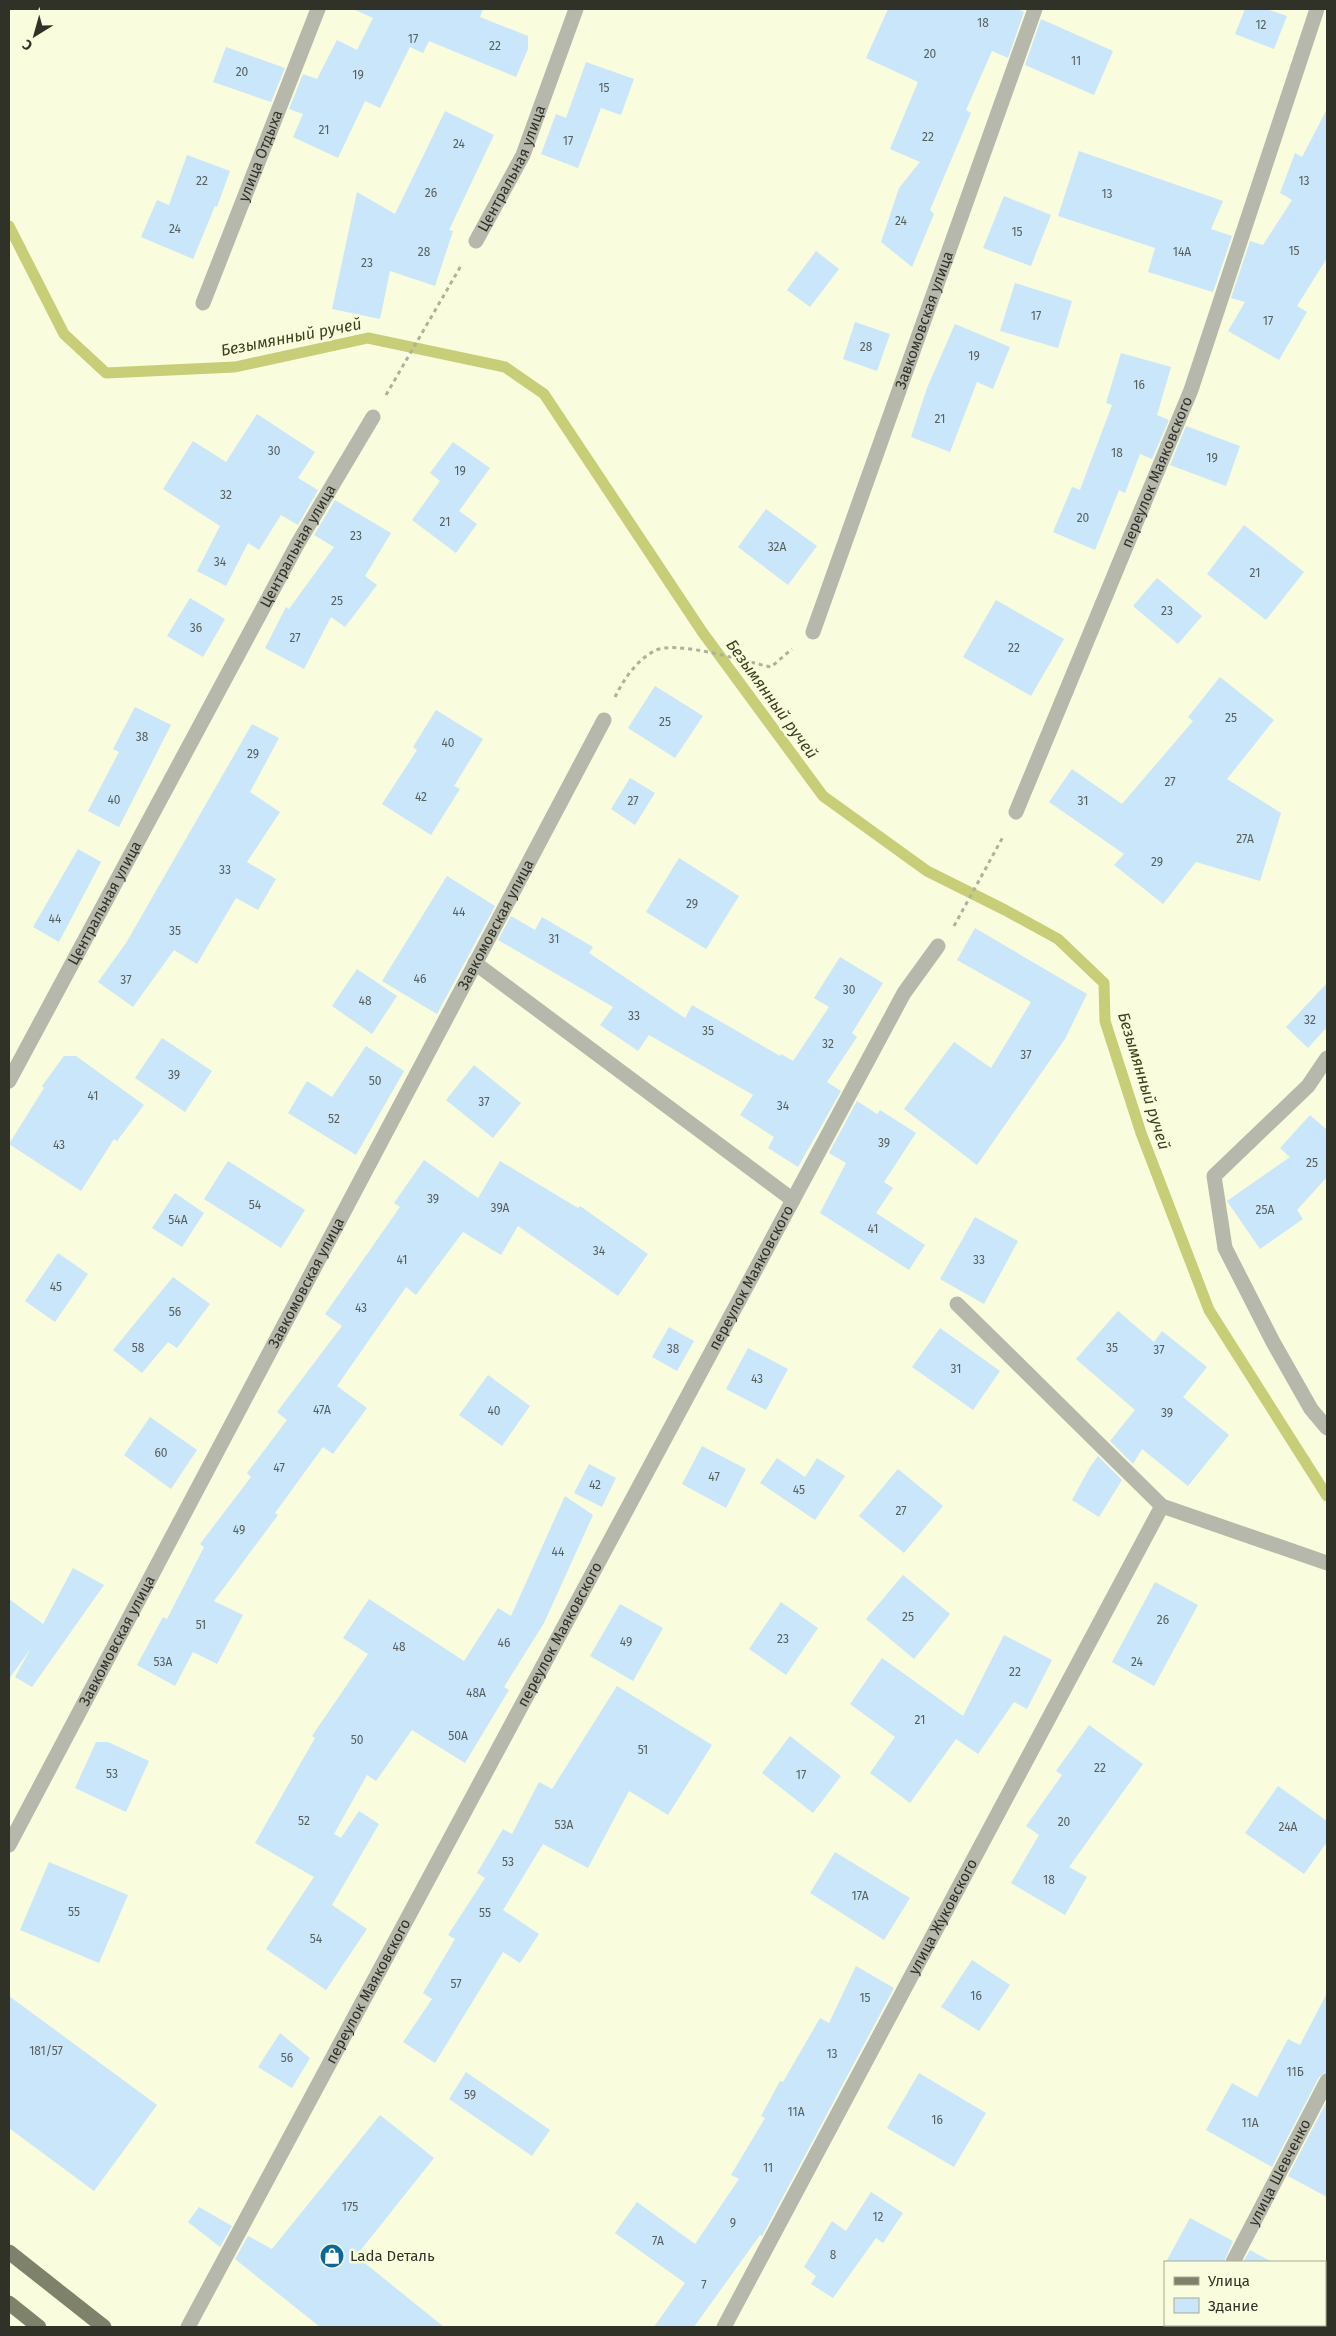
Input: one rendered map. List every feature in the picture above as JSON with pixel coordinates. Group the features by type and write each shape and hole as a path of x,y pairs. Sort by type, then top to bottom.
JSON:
{"main road":[{"path":"9,2252 104,2327"},
{"path":"9,2303 40,2327"}],"street":[{"name":"улица Отдыха","path":"203,303 318,9"},
{"name":"Центральная улица","path":"476,241 523,155 576,9"},
{"name":"Завкомовская улица","path":"813,632 1035,9"},
{"name":"переулок Маяковского","path":"1016,812 1191,390 1317,9"},
{"name":"Центральная улица","path":"9,1081 298,543 373,417"},
{"name":"Завкомовская улица","path":"9,1845 604,720"},
{"name":"переулок Маяковского","path":"188,2327 904,993 938,946"},
{"path":"475,963 793,1200"},
{"path":"1327,1058 1308,1086 1214,1176 1224,1248 1306,1401 1327,1428"},
{"path":"957,1304 1162,1506 1327,1564"},
{"name":"улица Жуковского","path":"724,2327 1162,1506"},
{"name":"улица Шевченко","path":"1234,2261 1327,2081"}],"path":[{"name":"Центральная улица","path":"373,417 476,241"},
{"path":"604,720 625,676 655,650 696,648 740,661 771,667 813,632"},
{"path":"958,921 1016,812"}],"building":[{"path":"353,9 483,9 480,17 528,36 528,49 516,77 429,41 423,53 410,47 380,108 365,101 338,158 293,137 303,114 289,109 303,74 317,79 337,40 357,50 373,18"},
{"path":"888,9 1017,9 1024,12 1008,58 992,51 966,110 971,113 930,210 934,214 912,267 881,242 899,188 920,162 890,149 918,82 866,58"},
{"path":"1245,9 1266,9 1287,16 1274,49 1235,34"},
{"path":"1041,19 1113,51 1094,95 1025,65"},
{"path":"226,47 285,68 271,102 213,82"},
{"path":"586,62 634,79 621,115 601,108 578,168 541,154 556,114 566,118"},
{"path":"1327,109 1327,258 1297,306 1307,312 1279,360 1228,331 1245,302 1231,298 1250,241 1263,245 1292,200 1280,193 1295,153 1302,157"},
{"path":"445,111 494,135 449,230 453,231 435,286 390,271 380,319 332,309 357,192 395,214"},
{"path":"1079,151 1223,201 1211,229 1232,236 1213,292 1148,272 1155,248 1058,216"},
{"path":"187,155 230,171 217,207 215,206 193,259 141,237 157,200 169,205"},
{"path":"1004,196 1051,215 1031,266 983,248"},
{"path":"816,251 839,269 810,307 787,290"},
{"path":"1015,283 1072,301 1058,348 1000,331"},
{"path":"855,322 890,334 877,371 843,359"},
{"path":"955,324 1010,347 993,389 977,382 950,452 911,437 927,388"},
{"path":"1121,353 1171,367 1157,415 1169,420 1152,459 1140,454 1125,493 1119,490 1095,550 1053,532 1072,487 1080,490 1112,405 1106,403"},
{"path":"257,414 315,452 298,478 318,490 298,525 281,515 259,550 248,543 226,586 197,571 220,526 163,489 193,441 226,462"},
{"path":"1186,426 1240,446 1226,486 1170,465"},
{"path":"453,442 490,468 459,511 477,524 456,553 412,520 440,481 430,473"},
{"path":"335,500 391,533 365,576 377,585 345,627 331,617 304,669 265,648 286,607 289,609 334,547 314,535"},
{"path":"766,509 817,546 788,585 738,547"},
{"path":"1244,525 1304,572 1266,620 1207,574"},
{"path":"1157,578 1202,616 1178,644 1133,606"},
{"path":"190,598 225,619 203,657 167,636"},
{"path":"996,600 1064,639 1031,696 963,657"},
{"path":"1220,677 1274,720 1227,779 1281,813 1260,881 1196,862 1163,904 1114,865 1124,854 1049,802 1072,769 1122,804 1193,721 1188,717"},
{"path":"655,686 703,716 675,758 628,728"},
{"path":"135,707 171,725 119,827 88,811 119,752 113,749"},
{"path":"436,710 483,739 454,786 460,789 431,835 382,804 417,750 413,747"},
{"path":"252,724 279,738 250,792 280,812 247,862 276,879 258,910 236,898 197,964 174,950 133,1007 98,982 126,943"},
{"path":"630,778 655,793 635,825 611,809"},
{"path":"78,849 101,862 59,942 33,927"},
{"path":"679,858 739,896 706,949 646,912"},
{"path":"447,876 495,906 437,1014 382,981"},
{"path":"511,916 535,930 542,917 593,947 589,953 685,1018 692,1005 780,1056 781,1054 793,1061 829,1007 814,998 840,957 883,983 852,1033 857,1037 827,1082 841,1091 798,1167 768,1148 774,1137 740,1115 753,1095 649,1035 638,1051 600,1025 613,1007 498,940"},
{"path":"975,928 1087,994 1065,1039 977,1165 904,1109 954,1042 991,1068 1031,1002 957,960"},
{"path":"357,969 397,996 372,1034 332,1006"},
{"path":"1327,983 1327,1027 1308,1048 1286,1027"},
{"path":"162,1038 212,1071 185,1112 135,1078"},
{"path":"366,1046 404,1071 356,1155 288,1113 307,1081 332,1097"},
{"path":"64,1056 76,1056 144,1105 117,1141 114,1139 81,1191 9,1144 44,1088 42,1086"},
{"path":"474,1065 521,1103 493,1138 446,1100"},
{"path":"857,1101 877,1114 880,1110 916,1133 884,1182 893,1188 876,1213 925,1245 909,1270 820,1213 846,1163 829,1153"},
{"path":"1310,1115 1327,1130 1327,1177 1297,1210 1303,1219 1260,1249 1227,1201 1290,1157 1280,1148"},
{"path":"424,1160 478,1198 500,1161 578,1208 580,1206 648,1254 618,1296 518,1226 501,1255 463,1232 416,1295 406,1287 337,1386 367,1408 333,1454 323,1447 275,1513 278,1515 214,1601 243,1615 217,1664 193,1652 175,1686 137,1665 163,1617 167,1619 204,1547 200,1544 251,1477 247,1473 287,1420 277,1412 342,1326 325,1314 400,1207 394,1203"},
{"path":"228,1161 305,1210 281,1248 204,1199"},
{"path":"175,1193 204,1213 182,1247 152,1228"},
{"path":"975,1217 1018,1241 984,1304 940,1279"},
{"path":"58,1253 88,1274 55,1322 25,1301"},
{"path":"173,1277 210,1304 177,1348 168,1342 142,1373 113,1350"},
{"path":"1118,1311 1154,1342 1162,1331 1207,1367 1183,1397 1229,1435 1188,1486 1142,1449 1133,1464 1110,1441 1135,1410 1076,1359"},
{"path":"669,1327 694,1341 677,1371 652,1357"},
{"path":"940,1328 1000,1371 973,1410 912,1367"},
{"path":"748,1348 788,1369 766,1410 726,1389"},
{"path":"488,1375 530,1406 502,1446 459,1415"},
{"path":"150,1417 197,1450 171,1489 124,1455"},
{"path":"702,1446 746,1469 726,1508 682,1484"},
{"path":"1098,1456 1122,1480 1099,1517 1072,1500"},
{"path":"777,1458 805,1477 817,1458 845,1476 815,1520 760,1483"},
{"path":"589,1464 616,1478 602,1507 574,1493"},
{"path":"898,1469 943,1506 904,1553 859,1516"},
{"path":"565,1496 593,1515 544,1623 504,1687 509,1690 465,1763 412,1730 376,1781 367,1775 334,1834 341,1838 359,1811 379,1824 332,1905 367,1929 326,1990 266,1949 314,1877 255,1843 315,1738 312,1736 368,1654 343,1638 369,1599 464,1661 498,1608 511,1616"},
{"path":"73,1568 104,1585 32,1687 15,1677 31,1648 9,1679 9,1599 43,1624"},
{"path":"903,1575 950,1614 914,1659 866,1619"},
{"path":"1155,1582 1198,1605 1154,1686 1112,1662"},
{"path":"781,1602 818,1628 786,1675 749,1649"},
{"path":"620,1604 663,1628 633,1681 590,1656"},
{"path":"1004,1635 1052,1660 1027,1709 1014,1702 978,1754 956,1739 910,1803 870,1773 895,1737 850,1704 882,1658 963,1716"},
{"path":"617,1686 712,1745 668,1815 629,1791 588,1868 543,1844 503,1910 539,1934 520,1963 503,1952 435,2063 403,2042 432,1999 423,1993 455,1939 448,1935 485,1878 477,1873 503,1829 512,1834 539,1782 552,1789"},
{"path":"1089,1725 1143,1764 1069,1867 1087,1877 1065,1915 1011,1883 1039,1835 1026,1826 1062,1775 1056,1771"},
{"path":"790,1736 841,1776 813,1813 762,1773"},
{"path":"96,1742 108,1742 149,1761 126,1812 75,1788"},
{"path":"1278,1786 1327,1821 1327,1842 1304,1874 1245,1833"},
{"path":"835,1852 910,1898 884,1940 810,1893"},
{"path":"49,1862 128,1895 99,1963 20,1930"},
{"path":"972,1960 1010,1985 979,2031 941,2007"},
{"path":"856,1966 894,1988 762,2236 760,2235 694,2327 654,2327 685,2283 615,2233 637,2202 695,2244 739,2179 731,2175 765,2118 761,2116 780,2081 783,2082 820,2018 829,2023"},
{"path":"1327,1993 1327,2072 1319,2077 1272,2167 1206,2130 1232,2083 1257,2097 1288,2039 1300,2045"},
{"path":"9,1996 157,2105 94,2191 9,2128"},
{"path":"280,2033 310,2058 292,2088 258,2067"},
{"path":"466,2072 550,2130 532,2156 449,2099"},
{"path":"919,2073 986,2113 954,2167 887,2128"},
{"path":"1327,2101 1327,2197 1288,2176"},
{"path":"380,2115 434,2158 356,2256 444,2327 320,2327 235,2259 248,2236 272,2249"},
{"path":"871,2192 903,2213 883,2243 876,2238 833,2298 811,2284 816,2276 804,2267 832,2221 846,2231"},
{"path":"199,2207 232,2226 220,2247 188,2222"},
{"path":"1190,2218 1233,2241 1224,2261 1167,2261"},
{"path":"1250,2250 1270,2261 1244,2261"}],"waterway":[{"name":"Безымянный ручей","path":"9,226 64,334 106,373 235,367 368,338 505,367 544,394 703,633 823,796 927,871 1058,939 1104,983 1105,1021 1141,1133 1209,1310 1327,1496"}],"place":[{"name":"Lada Dеталь","path":"332,2256"}]}
